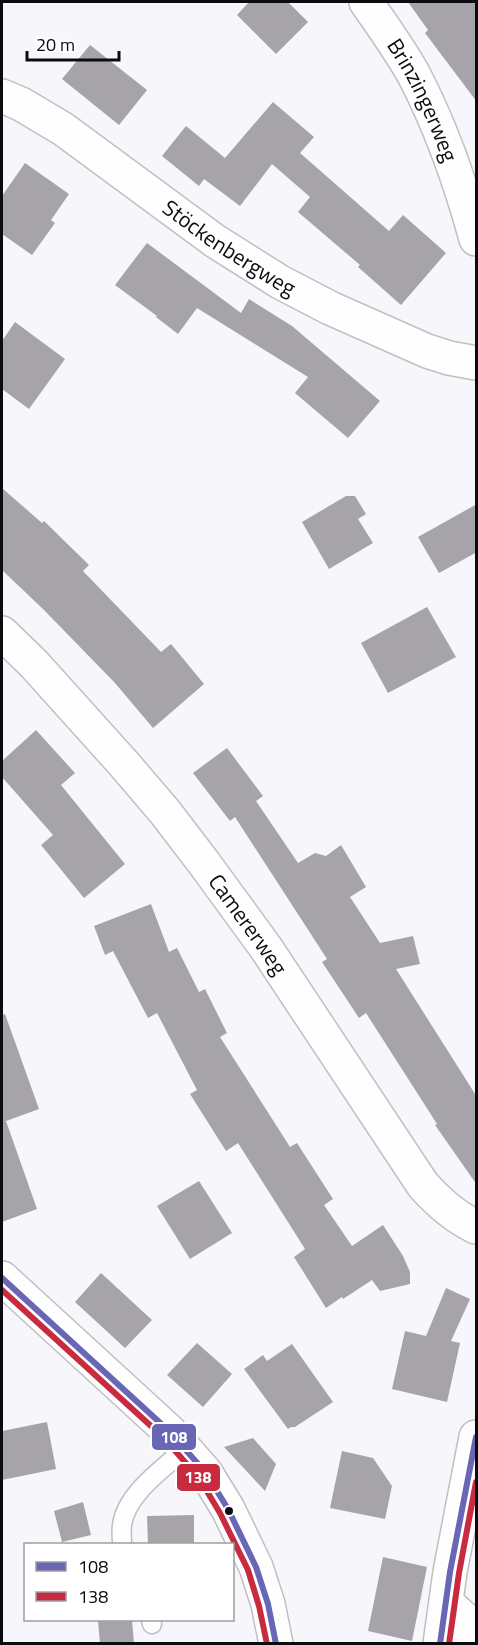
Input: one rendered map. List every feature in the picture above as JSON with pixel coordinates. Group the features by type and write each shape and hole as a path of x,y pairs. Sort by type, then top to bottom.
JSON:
{"street":[{"name":"Brinzingerweg","path":"366,2 391,37 423,93 444,142 477,239"},
{"name":"Stöckenbergweg","path":"2,96 30,109 63,129 215,241 280,282 330,308 427,351 477,363"},
{"name":"Camererweg","path":"2,633 79,713 165,813 204,863 266,948 423,1185 451,1212 477,1227"},
{"path":"2,1278 154,1417 206,1473 216,1487 253,1559 262,1582 276,1644"},
{"path":"440,1644 477,1437"},
{"path":"446,1602 472,1626 472,1644"}],"lane":[{"path":"122,1543 124,1517 133,1499 186,1449"}],"building":[{"path":"249,2 288,2 308,22 276,54 237,15"},
{"path":"408,2 477,2 477,102 425,33 428,30"},
{"path":"90,45 147,90 119,125 62,79"},
{"path":"273,102 314,137 300,153 389,231 403,215 446,253 401,305 358,267 360,265 298,212 310,197 272,164 240,206 204,179 199,186 162,156 186,126 225,158"},
{"path":"25,163 69,194 51,220 55,223 32,255 2,234 2,196"},
{"path":"147,243 241,313 249,299 292,326 380,401 348,438 295,393 308,377 197,308 178,334 115,285"},
{"path":"15,322 65,359 29,409 2,389 2,341"},
{"path":"2,488 42,523 44,521 89,565 83,571 161,652 171,644 204,684 153,728 115,683 2,570"},
{"path":"346,496 355,496 366,514 358,519 373,543 329,569 302,522"},
{"path":"477,504 477,552 439,573 418,537"},
{"path":"427,607 456,657 388,693 361,643"},
{"path":"36,730 75,773 61,785 125,864 84,898 41,845 53,835 2,777 2,761"},
{"path":"227,748 263,796 256,801 298,863 315,853 326,856 341,845 366,887 350,897 380,943 413,936 420,964 396,969 477,1097 477,1185 435,1125 437,1124 366,1013 359,1018 322,962 327,959 235,817 230,821 193,773"},
{"path":"151,904 169,952 177,948 199,992 205,989 227,1033 220,1037 290,1147 297,1143 333,1199 324,1205 352,1246 383,1225 403,1256 410,1272 410,1284 380,1291 372,1280 326,1308 294,1257 305,1249 238,1143 226,1151 190,1094 197,1090 157,1013 148,1018 113,951 105,955 94,926"},
{"path":"5,1014 39,1109 6,1121 37,1209 2,1222 2,1015"},
{"path":"199,1181 232,1233 190,1259 157,1206"},
{"path":"101,1273 152,1320 125,1348 75,1302"},
{"path":"446,1288 470,1299 451,1341 460,1343 447,1402 392,1389 405,1331 426,1336"},
{"path":"197,1343 232,1374 203,1407 167,1375"},
{"path":"292,1344 333,1402 295,1427 288,1429 244,1369 263,1355 267,1361"},
{"path":"47,1422 56,1469 2,1480 2,1431"},
{"path":"253,1438 276,1464 265,1491 224,1447"},
{"path":"342,1451 373,1458 392,1486 385,1519 330,1508"},
{"path":"83,1502 91,1535 62,1542 54,1511"},
{"path":"194,1515 194,1543 148,1543 147,1516"},
{"path":"383,1557 427,1567 412,1641 368,1631"},
{"path":"98,1621 132,1621 134,1644 100,1644"}],"transit line":[{"name":"108","path":"2,1278 169,1431 206,1473 228,1509 256,1567 268,1604 276,1644"},
{"name":"138","path":"2,1290 163,1437 199,1478 220,1513 248,1570 267,1644"},
{"name":"108","path":"440,1644 450,1572 476,1437"},
{"name":"138","path":"449,1644 459,1573 476,1482"}]}
